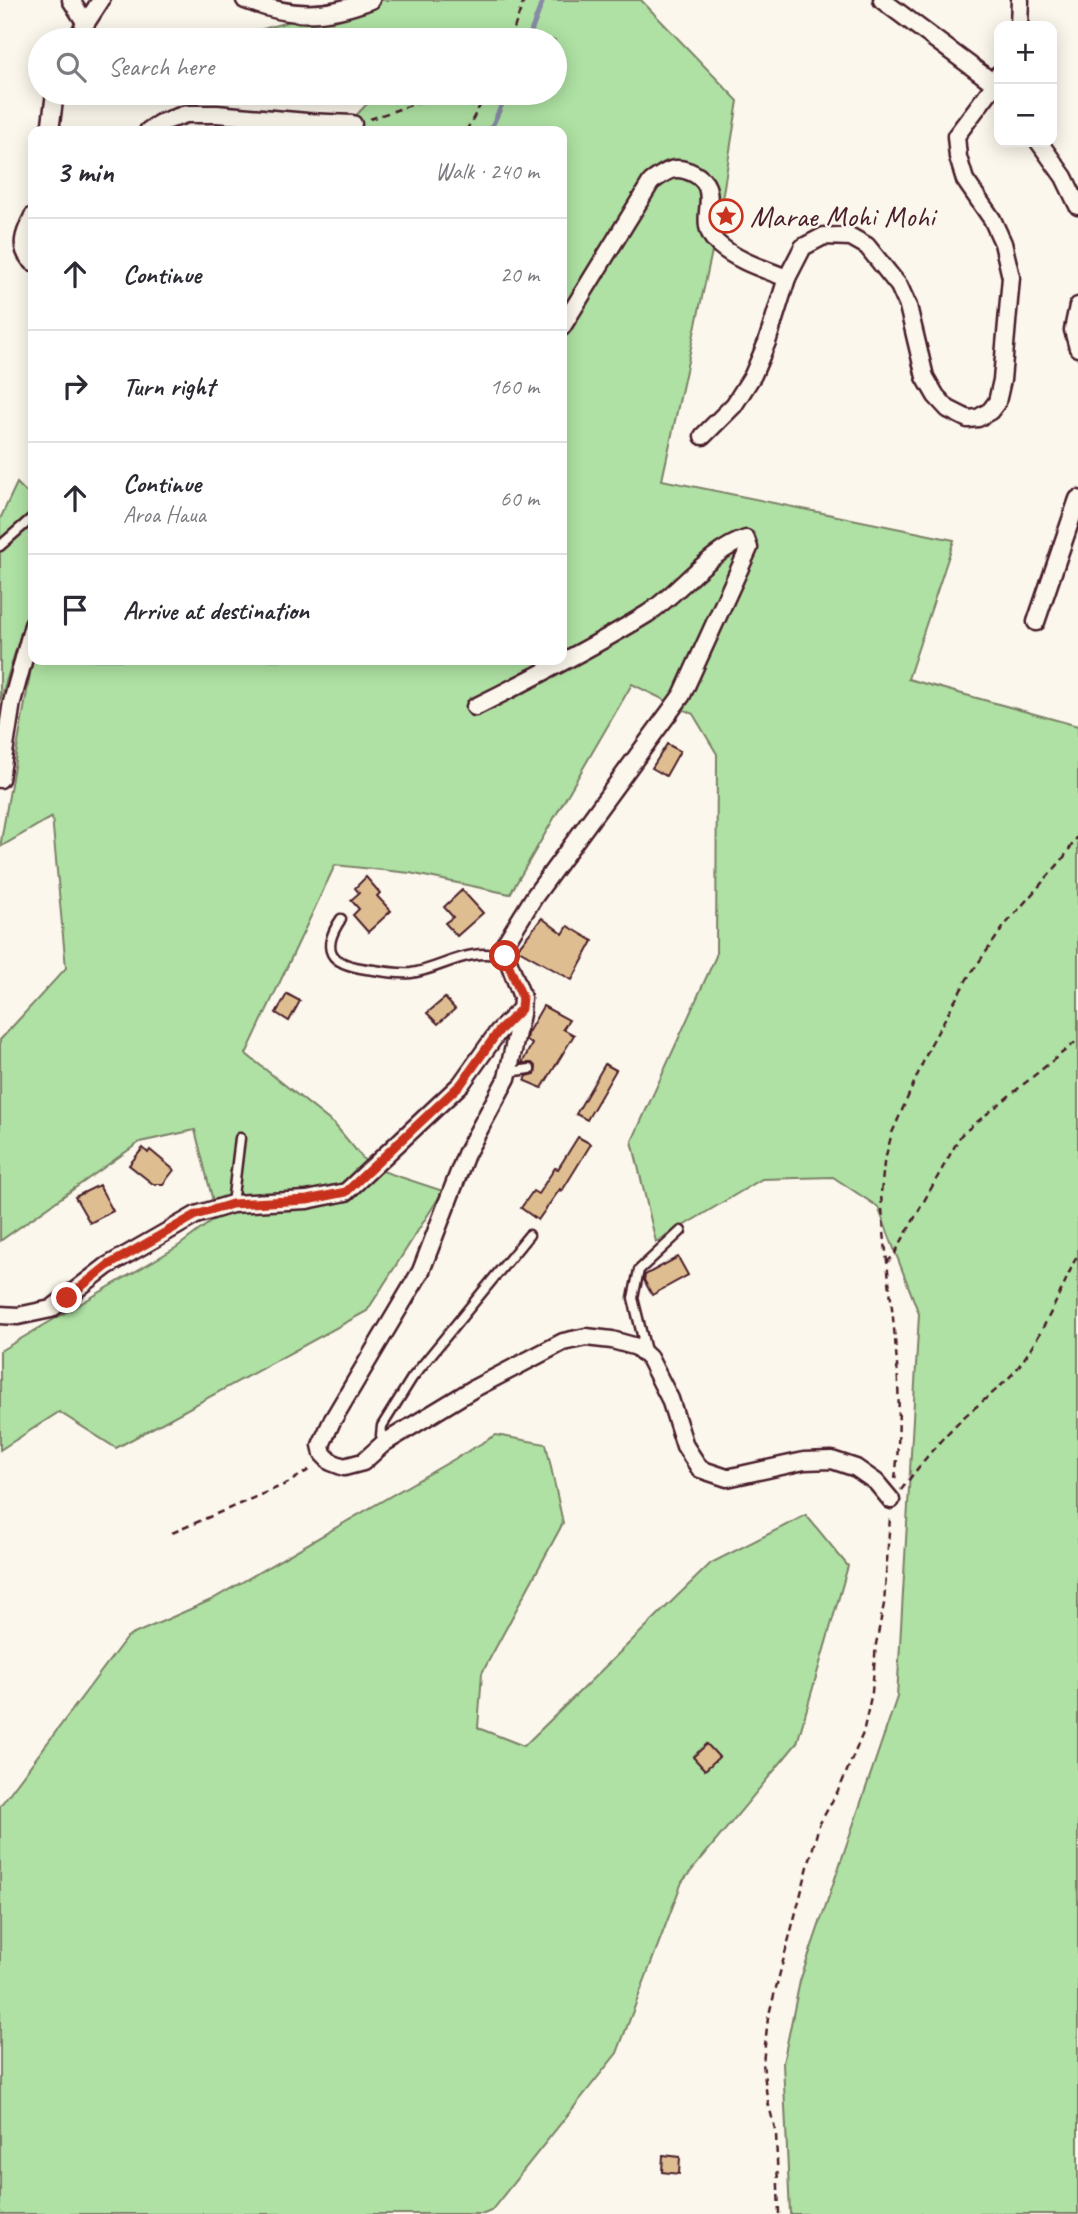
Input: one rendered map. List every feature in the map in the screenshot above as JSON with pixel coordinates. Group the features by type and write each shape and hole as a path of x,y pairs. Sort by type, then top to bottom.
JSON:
{"street":[{"path":"71,0 85,22"},
{"path":"82,28 101,0"},
{"path":"245,0 312,15 342,11 371,0"},
{"path":"882,0 994,79"},
{"path":"1019,21 1020,0"},
{"path":"703,436 734,405 753,375 787,278 803,247 824,236 851,237 867,246 899,286 908,306 925,377 936,397 947,409 968,419 978,418 998,402 1011,277 998,231 965,180 958,157 956,136 996,84"},
{"path":"51,126 53,105"},
{"path":"156,126 186,114 353,124"},
{"path":"1043,147 1064,177 1078,206"},
{"path":"567,319 651,182 675,169 689,171 701,178 707,188 708,228 717,243 743,260 787,278"},
{"path":"28,226 23,235 28,258"},
{"path":"1078,306 1073,330 1078,348"},
{"path":"1036,622 1078,499"},
{"path":"567,657 649,612 722,552 736,542 746,539 749,548 682,695 509,934 503,947 522,997 509,1072 497,1100 466,1154 421,1271 332,1421 321,1445 326,1458 344,1467 363,1462 384,1443 473,1389 563,1342 586,1337 637,1347 647,1356 670,1399 685,1446 700,1469 727,1478 804,1461 832,1460 856,1468 876,1482 891,1502"},
{"path":"0,779 12,702 28,643"},
{"path":"475,707 552,665"},
{"path":"0,1315 18,1316 51,1309 107,1266 196,1215 232,1204 307,1200 346,1192 461,1084 498,1032 521,1009"}],"lane":[{"path":"0,546 28,521"},
{"path":"341,919 331,934 329,944 332,954 340,963 351,967 412,972 471,955 487,953 505,956"},
{"path":"509,1072 530,1069"},
{"path":"232,1204 240,1138"},
{"path":"647,1356 633,1298 639,1270 681,1231"},
{"path":"384,1443 382,1426 412,1378 529,1235"}],"path":[{"path":"514,28 524,0"},
{"path":"353,124 411,105"},
{"path":"469,126 481,105"},
{"path":"779,2214 776,2133 767,2098 763,2063 768,2018 819,1825 841,1785 863,1733 873,1692 876,1644 884,1604 891,1502 900,1427 900,1390 881,1195 884,1163 892,1133 931,1044 967,979 1005,925 1062,860 1078,836"},
{"path":"887,1264 961,1135 1078,1040"},
{"path":"891,1502 938,1443 966,1415 998,1391 1018,1367 1034,1342 1078,1253"},
{"path":"172,1533 288,1483 326,1458"}],"green space":[{"path":"345,0 641,0 738,101 718,224 662,480 954,540 908,679 1078,726 1078,2214 790,2214 783,2063 800,1981 897,1697 919,1314 878,1207 833,1177 762,1179 656,1242 632,1141 716,956 717,754 693,714 632,684 510,894 410,873 335,865 246,1054 335,1125 370,1167 443,1191 367,1311 116,1448 59,1412 0,1450 0,1351 177,1247 217,1217 195,1130 140,1142 0,1241 0,1040 66,968 52,817 0,847 32,665 567,665 567,126 346,126 366,105 567,105 567,28 266,28 330,10"},
{"path":"17,483 28,494 28,611 0,701 0,519"},
{"path":"496,1435 546,1444 563,1523 482,1673 478,1728 524,1746 711,1563 806,1515 848,1566 797,1743 682,1882 617,2053 491,2211 484,2214 0,2214 0,1806 127,1637 211,1600"}],"building":[{"path":"667,744 680,751 666,776 652,768"},
{"path":"366,877 380,893 377,896 391,911 368,932 353,915 359,909 351,900 359,893 355,888"},
{"path":"462,890 483,913 457,936 445,923 453,917 444,907"},
{"path":"542,918 563,934 568,926 593,941 572,980 517,949"},
{"path":"287,994 300,1001 289,1021 276,1013"},
{"path":"445,998 455,1009 438,1024 427,1013"},
{"path":"543,1006 569,1020 563,1029 574,1035 542,1088 525,1081 527,1076 535,1074 536,1067 532,1063 522,1063 532,1044 526,1040 527,1034"},
{"path":"605,1064 616,1070 587,1120 576,1114"},
{"path":"578,1137 591,1144 562,1191 560,1189 538,1220 521,1208 533,1191 538,1194"},
{"path":"143,1148 148,1153 150,1150 174,1170 163,1184 153,1184 129,1165"},
{"path":"99,1185 113,1211 90,1223 75,1197"},
{"path":"678,1257 688,1275 652,1295 644,1280 645,1275"},
{"path":"707,1744 719,1757 705,1770 693,1757"},
{"path":"663,2155 680,2157 679,2174 662,2172"}],"waterway":[{"path":"532,28 543,0"},
{"path":"492,126 502,105"}],"place":[{"name":"Marae Mohi Mohi","path":"726,216"}],"route":[{"path":"67,1298 107,1266 196,1215 232,1204 307,1200 346,1192 461,1084 498,1032 521,1009 522,997 505,956"}]}
